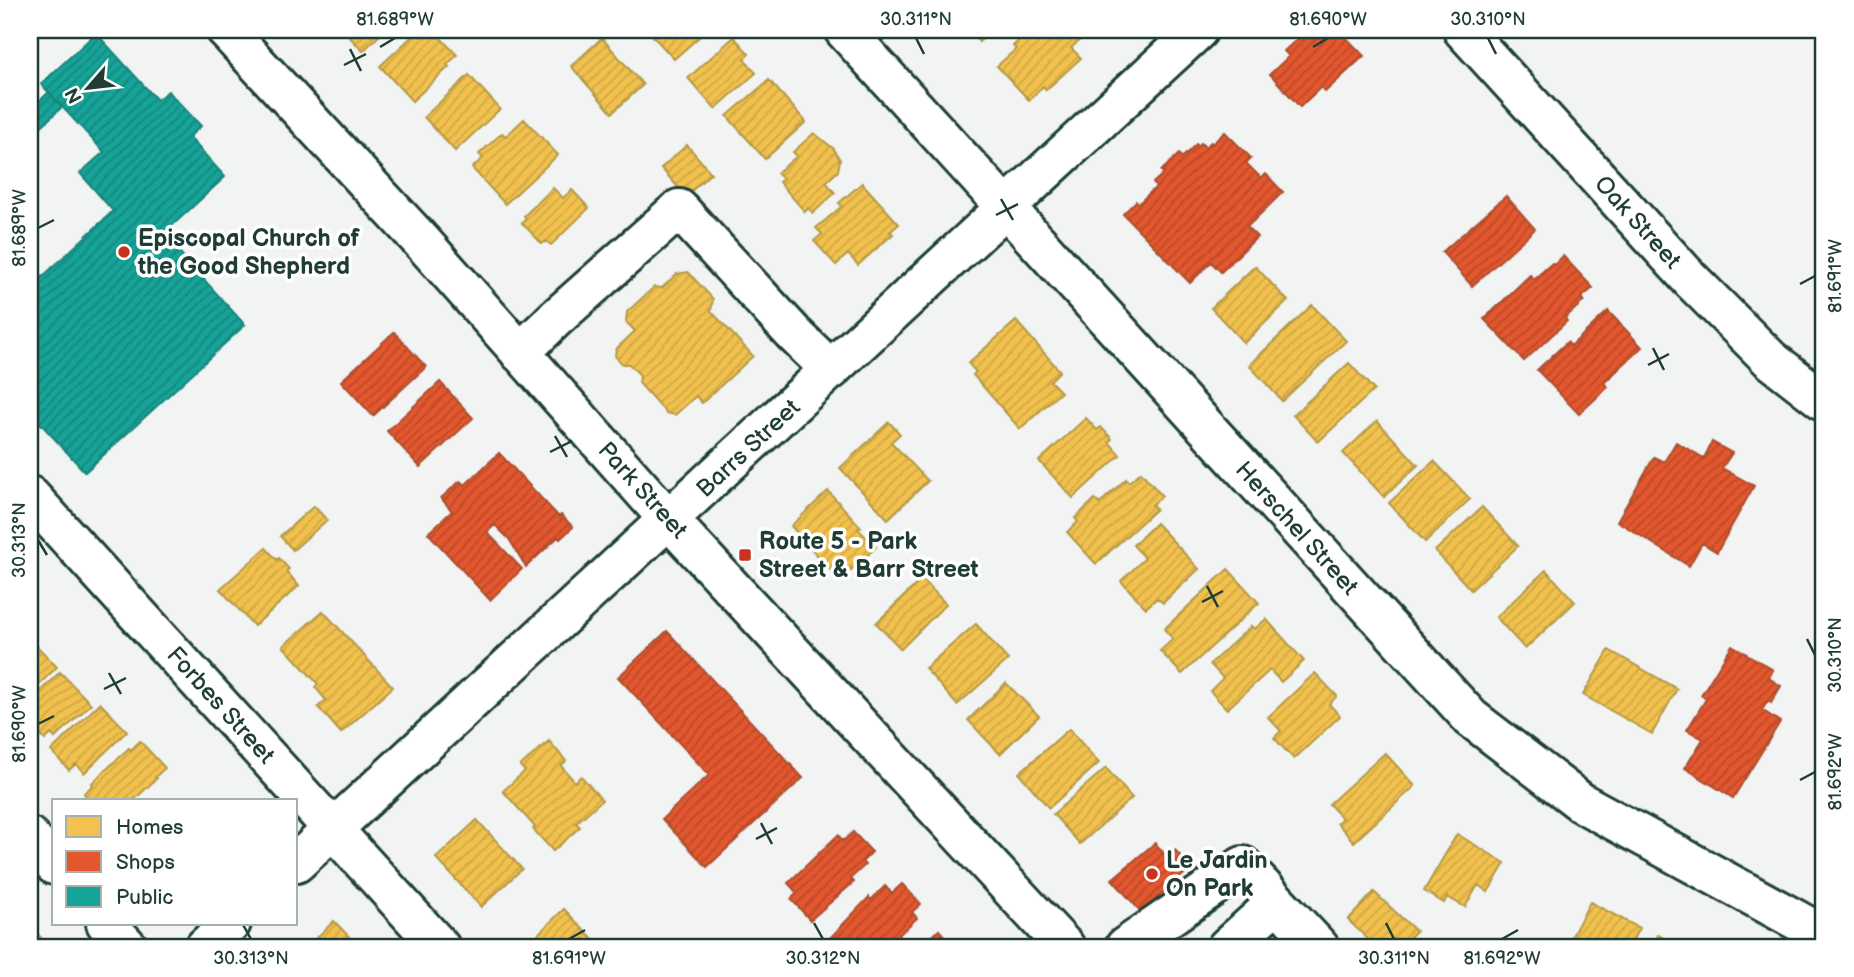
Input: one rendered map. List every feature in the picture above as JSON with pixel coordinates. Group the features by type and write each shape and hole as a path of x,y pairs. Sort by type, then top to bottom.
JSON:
{"street":[{"name":"Park Street","path":"226,30 669,520 1065,947"},
{"name":"Herschel Street","path":"844,30 1471,718 1581,803 1824,935"},
{"name":"Barrs Street","path":"298,861 1198,30"},
{"name":"Oak Street","path":"1463,30 1690,279 1770,359 1824,401"},
{"path":"520,353 679,209 794,334 831,370"},
{"name":"Forbes Street","path":"30,496 440,947"},
{"path":"30,837 52,863"},
{"path":"1125,947 1243,866 1319,947"},
{"path":"1227,947 1277,902"},
{"path":"108,925 128,947"},
{"path":"205,947 229,925"}],"building: Homes":[{"path":"343,30 385,30 363,51"},
{"path":"428,30 433,30 457,55 447,65 449,67 412,101 380,66 417,32 421,36"},
{"path":"653,30 707,30 674,59 650,33"},
{"path":"968,30 992,30 979,42"},
{"path":"1030,30 1073,30 1081,39 1071,48 1081,58 1046,90 1043,86 1029,100 997,66 1016,49 1013,46"},
{"path":"734,37 749,54 744,59 756,73 715,109 688,78"},
{"path":"602,38 643,85 612,113 571,66"},
{"path":"469,75 500,109 455,151 424,117"},
{"path":"769,80 806,122 765,159 727,116"},
{"path":"524,119 558,155 505,204 472,168 483,158 479,154 502,133 506,136"},
{"path":"814,133 834,149 840,160 838,171 826,182 835,193 813,213 808,208 805,212 779,182 783,179 777,173 797,156 793,152"},
{"path":"687,145 711,173 686,196 661,168"},
{"path":"862,183 899,224 890,232 893,234 858,265 848,254 836,265 814,241 822,234 816,228 842,206 839,203"},
{"path":"553,188 563,198 572,190 589,208 551,245 546,241 542,244 522,223 526,219 524,216"},
{"path":"1255,266 1288,301 1244,343 1211,308"},
{"path":"688,272 713,299 711,311 753,356 702,403 696,396 675,415 666,413 639,383 640,375 629,364 622,364 615,356 616,349 635,331 626,322 627,312 654,287 662,288 677,274"},
{"path":"1312,305 1346,341 1282,401 1249,365"},
{"path":"1016,321 1060,371 1050,381 1061,392 1020,429 973,375 976,372 968,363"},
{"path":"1349,363 1374,390 1318,442 1293,415"},
{"path":"1086,418 1097,430 1101,427 1112,439 1109,442 1120,455 1073,498 1039,461"},
{"path":"1377,421 1418,465 1384,497 1343,453"},
{"path":"889,422 900,434 891,442 928,481 888,519 840,468"},
{"path":"1434,461 1470,499 1425,542 1389,503"},
{"path":"1141,472 1162,496 1152,505 1156,509 1096,564 1067,532 1078,522 1075,518 1095,499 1099,504 1126,479 1129,482"},
{"path":"828,491 876,547 850,571 845,566 835,575 791,526"},
{"path":"314,506 327,520 293,550 280,536"},
{"path":"1482,507 1518,546 1471,590 1435,551"},
{"path":"1156,523 1199,569 1163,603 1157,598 1146,608 1121,581 1145,558 1133,545"},
{"path":"266,548 289,569 286,571 299,586 254,626 220,589"},
{"path":"1228,569 1259,603 1182,674 1160,651 1173,639 1164,629"},
{"path":"1546,570 1575,602 1525,649 1496,617"},
{"path":"922,579 946,604 901,649 876,623"},
{"path":"323,611 393,687 341,733 318,707 326,700 315,687 318,684 283,646"},
{"path":"1266,619 1304,661 1281,682 1270,670 1227,709 1210,691 1223,678 1210,664 1251,626 1255,629"},
{"path":"976,624 1008,660 957,705 925,668"},
{"path":"33,642 57,667 30,693 30,645"},
{"path":"1609,650 1677,689 1652,734 1583,695"},
{"path":"60,672 91,704 55,738 51,734 45,740 30,724 30,701"},
{"path":"1315,673 1337,696 1329,704 1340,716 1294,759 1274,738 1281,731 1268,717"},
{"path":"1006,683 1039,716 1000,754 968,720"},
{"path":"100,703 127,731 84,773 76,764 69,770 51,751"},
{"path":"1069,729 1099,763 1049,808 1019,773"},
{"path":"140,741 165,768 135,799 87,799 84,793 92,783 129,748 131,750"},
{"path":"549,741 566,761 561,766 575,782 581,776 602,800 576,823 580,827 553,851 503,791 525,771 520,766"},
{"path":"1385,753 1415,786 1354,842 1337,823 1342,818 1329,804"},
{"path":"1106,768 1132,798 1080,844 1053,814"},
{"path":"477,820 522,869 481,907 436,858"},
{"path":"1457,834 1505,863 1488,892 1478,885 1465,907 1447,897 1444,903 1424,891"},
{"path":"1374,892 1416,931 1400,947 1376,947 1348,920"},
{"path":"1590,902 1639,928 1629,947 1566,947"},
{"path":"564,909 596,943 591,947 534,947 540,942 535,937"},
{"path":"334,921 359,947 307,947"},
{"path":"30,925 49,947 30,947"},
{"path":"1658,935 1680,947 1652,947"}],"building: Shops":[{"path":"1307,30 1339,30 1364,56 1325,92 1321,87 1300,107 1270,74 1289,56 1284,51"},
{"path":"1225,132 1251,158 1246,163 1261,178 1266,174 1283,192 1247,227 1257,237 1221,272 1211,262 1190,283 1123,214 1156,187 1153,183 1164,173 1161,171 1179,154 1182,158 1196,144 1198,146 1201,143 1205,147 1211,142 1212,144"},
{"path":"1506,196 1535,229 1472,286 1442,252"},
{"path":"1563,256 1593,288 1581,298 1584,301 1565,318 1567,321 1524,361 1484,319 1530,275 1534,279"},
{"path":"1608,311 1642,347 1604,383 1608,387 1579,414 1537,370 1567,342 1571,346"},
{"path":"394,332 426,367 373,416 341,381"},
{"path":"440,382 473,418 420,467 387,431"},
{"path":"1676,442 1704,458 1712,442 1732,453 1722,468 1754,486 1717,552 1702,543 1689,566 1617,521 1654,457 1664,462"},
{"path":"499,453 559,517 561,515 573,527 560,539 558,537 526,567 509,539 495,525 487,532 522,569 490,600 428,533 452,511 441,498 460,481 465,485"},
{"path":"667,631 803,778 707,867 662,819 709,775 618,677"},
{"path":"1732,645 1773,670 1769,678 1781,686 1771,703 1768,701 1762,710 1780,722 1733,798 1685,768 1703,739 1687,730 1706,699 1701,695"},
{"path":"853,832 872,852 862,862 865,865 851,878 854,882 810,920 791,899 797,893 788,883 838,835 843,841"},
{"name":"Le Jardin On Park","path":"1155,843 1167,857 1175,850 1191,868 1141,912 1112,879"},
{"path":"902,884 921,904 912,912 917,918 886,947 835,947 828,940 869,897 871,900 885,886 892,893"},
{"path":"939,930 954,947 921,947"}],"building: Public":[{"name":"Episcopal Church of the Good Shepherd","path":"96,33 157,100 168,91 201,126 189,137 225,177 163,234 245,325 85,472 30,412 30,270 39,280 113,211 80,173 104,152 41,84"},
{"path":"49,92 62,107 30,137 30,110"}],"place":[{"name":"Episcopal Church of the Good Shepherd","path":"124,252"},
{"name":"Route 5 - Park Street & Barr Street","path":"745,555"},
{"name":"Le Jardin On Park","path":"1152,874"}]}
